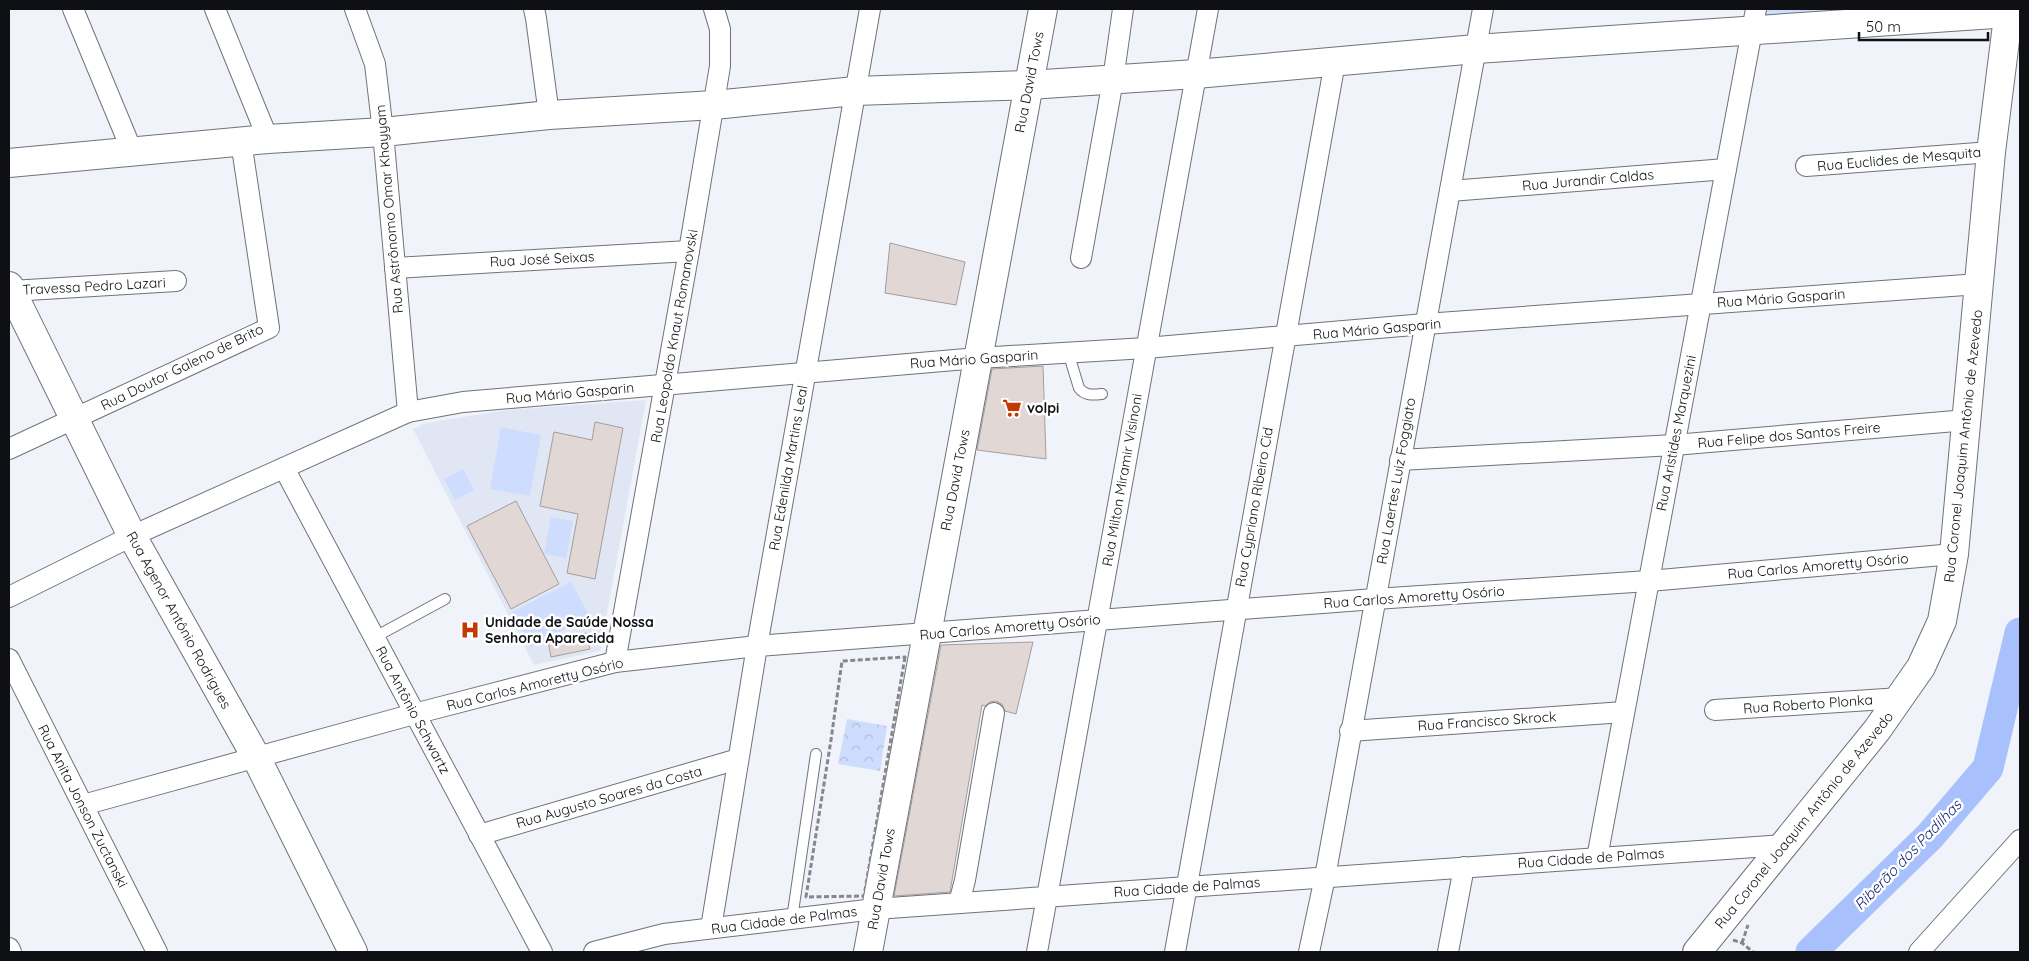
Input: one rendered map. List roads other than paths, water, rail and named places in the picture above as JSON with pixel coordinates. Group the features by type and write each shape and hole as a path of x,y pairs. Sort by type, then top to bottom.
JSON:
{"street":[{"path":"73,9 132,151"},
{"path":"215,9 268,139"},
{"name":"Rua Astrônomo Omar Khayyam","path":"355,9 375,64 384,132 394,268 408,412"},
{"path":"534,9 549,115"},
{"name":"Rua Leopoldo Knaut Romanovski","path":"615,662 690,251 720,66 720,29 714,9"},
{"name":"Rua Edenilda Martins Leal","path":"711,928 757,646 870,9"},
{"name":"Rua David Tows","path":"868,952 1043,9"},
{"path":"1081,258 1113,80 1123,9"},
{"name":"Rua Milton Miramir Visinoni","path":"1037,952 1208,9"},
{"name":"Rua Laertes Luiz Foggiato","path":"1309,952 1325,877 1350,731 1483,9"},
{"path":"9,162 241,141 384,132 549,115 714,105 855,91 1029,85 1196,74 1476,49 1754,19 2009,11"},
{"name":"Rua Coronel Joaquim Antônio de Azevedo","path":"1697,952 1901,698 1921,667 1942,621 1954,554 1991,152 2009,11"},
{"name":"Rua Aristides Marquezini","path":"1596,858 1754,19"},
{"name":"Rua Cypriano Ribeiro Cid","path":"1174,952 1334,62"},
{"name":"Rua Doutor Galeno de Brito","path":"9,449 269,328 241,141"},
{"name":"Rua Euclides de Mesquita","path":"1806,166 1991,152"},
{"name":"Rua Jurandir Caldas","path":"1450,191 1726,169"},
{"name":"Rua José Seixas","path":"394,268 690,251"},
{"name":"Travessa Pedro Lazari","path":"10,288 176,281"},
{"name":"Rua Mário Gasparin","path":"9,597 132,536 408,412 463,402 978,358 1146,348 1425,324 1979,284"},
{"name":"Rua Agenor Antônio Rodrigues","path":"10,288 76,418 132,536 256,757 353,952"},
{"name":"Rua Felipe dos Santos Freire","path":"1400,460 1674,445 1967,420"},
{"name":"Rua Antônio Schwartz","path":"284,468 542,952"},
{"name":"Rua Carlos Amoretty Osório","path":"83,805 414,714 615,662 757,646 1375,599 1649,581 1954,554"},
{"name":"Rua Anita Jonson Zuctanski","path":"9,659 157,952"},
{"name":"Rua Roberto Plonka","path":"1715,710 1901,698"},
{"name":"Rua Francisco Skrock","path":"1350,731 1624,712"},
{"path":"959,903 965,880 994,713"},
{"name":"Rua Augusto Soares da Costa","path":"479,835 738,759"},
{"path":"1919,952 2020,840"},
{"name":"Rua Cidade de Palmas","path":"594,952 664,934 875,909 1784,845"},
{"path":"1448,952 1464,867"},
{"path":"9,948 11,952"}],"lane":[{"path":"1068,352 1078,388 1089,395 1102,394"},
{"path":"375,637 445,599"},
{"path":"792,919 816,754"}],"waterway":[{"name":"Riberão dos Padilhas","path":"1811,952 1930,836 1988,768 2020,633"}],"place":[{"name":"volpi","path":"1012,408"},
{"name":"Unidade de Saúde Nossa Senhora Aparecida","path":"470,630"}]}
